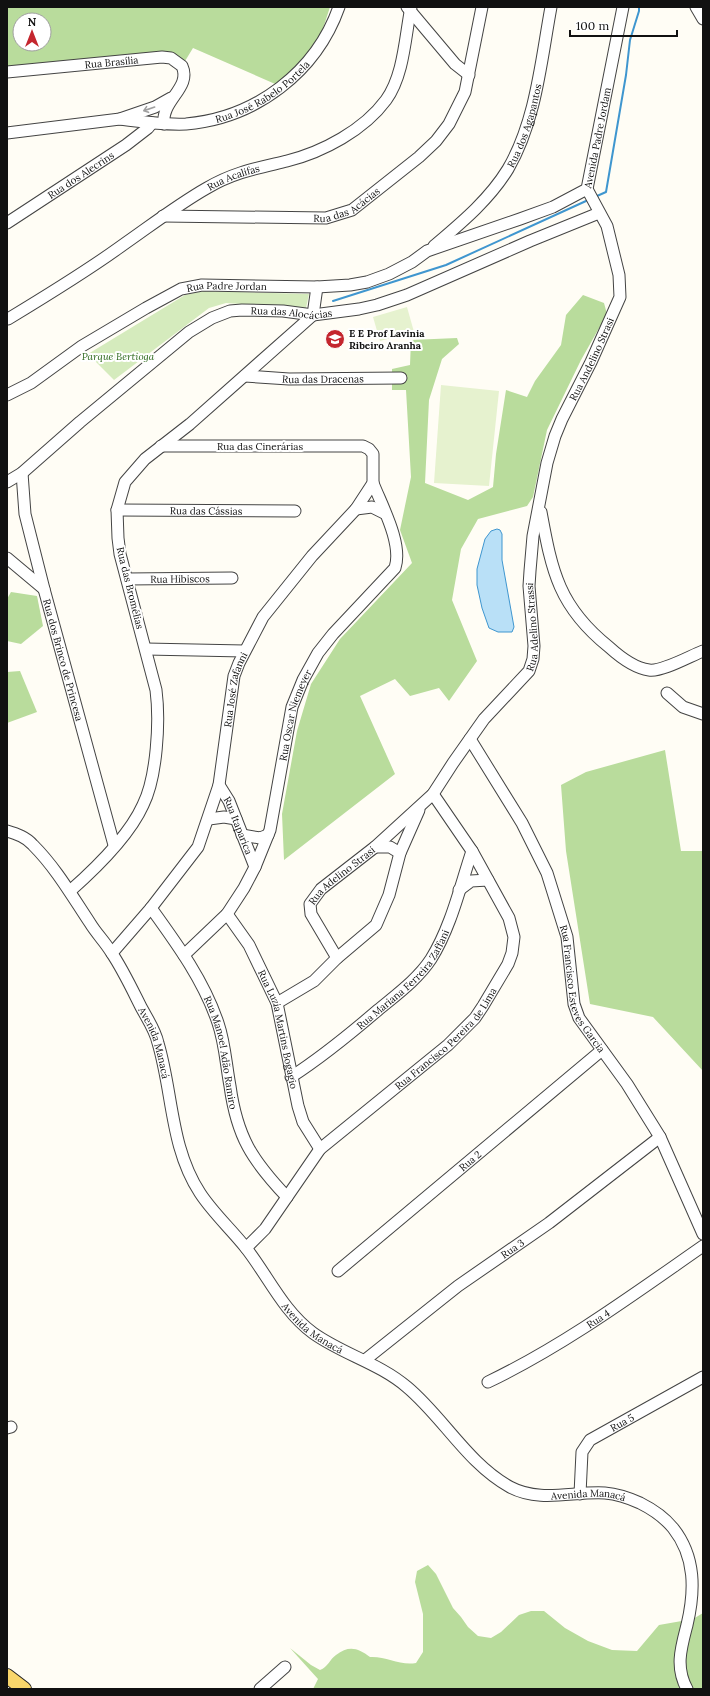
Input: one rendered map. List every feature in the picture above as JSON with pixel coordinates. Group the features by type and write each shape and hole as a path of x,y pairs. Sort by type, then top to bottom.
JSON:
{"main road":[{"path":"7,1676 24,1689"}],"street":[{"name":"Rua José Rabelo Portela","path":"120,119 164,124 206,121 238,111 265,99 288,82 313,56 328,32 339,7"},
{"name":"Rua das Acácias","path":"163,216 326,218 352,210 383,187 436,141 460,104 469,75 482,7"},
{"name":"Rua dos Agapantos","path":"427,251 476,210 508,169 528,120 551,7"},
{"name":"Avenida Padre Jordam","path":"466,237 553,207 587,189 623,7"},
{"path":"696,7 703,19"},
{"path":"409,8 455,64 469,75"},
{"name":"Rua Acalifas","path":"8,319 120,248 163,216 225,178 244,170 287,161 316,151 345,136 359,126 386,100 394,86 400,64 409,8"},
{"name":"Rua Brasília","path":"7,72 162,57 171,58 182,66 184,80 176,95 164,110 164,124"},
{"path":"7,132 120,119 155,107 176,95"},
{"name":"Rua dos Alecrins","path":"7,223 126,145 148,128 152,122"},
{"name":"Rua Andelino Strasi","path":"540,505 547,463 554,436 616,310 620,297 619,275 607,226 587,189"},
{"name":"Rua das Alocácias","path":"22,473 45,452 189,332 212,318 230,311 242,310 283,311 313,315 359,309 394,300 530,241 600,213"},
{"path":"459,225 466,237"},
{"name":"Rua Padre Jordan","path":"7,395 31,383 88,342 181,289 202,285 317,287 350,285 377,279 412,262 427,251 466,237"},
{"path":"313,315 317,287"},
{"name":"Rua das Bromélias","path":"70,891 86,877 114,845 142,807 146,799 154,761 159,713 156,690 127,579 118,538 118,510 125,482 145,459 245,376 313,315"},
{"name":"Rua das Dracenas","path":"245,376 289,380 401,378"},
{"name":"Rua das Cinerárias","path":"161,446 359,445 366,447 373,454 373,483"},
{"path":"7,482 22,473"},
{"name":"Rua dos Brinco de Princesa","path":"22,473 24,509 44,589 114,845"},
{"name":"Rua José Zafanni","path":"112,953 151,908 198,847 209,819 219,784 234,676 244,651 263,617 312,556 356,509 373,483"},
{"name":"Rua Oscar Niemeyer","path":"184,955 227,914 244,888 255,867 268,835 273,816 292,707 303,680 318,653 333,634 395,568 397,559 395,544 373,483"},
{"path":"540,505 552,567 561,590 569,606 607,646 632,664 649,670 660,669 703,651"},
{"name":"Rua Adelino Strassi","path":"420,807 433,794 484,719 529,670 532,663 534,646 529,586 534,536 540,505"},
{"path":"356,509 372,506 384,513"},
{"name":"Rua das Cássias","path":"118,510 295,511"},
{"path":"7,558 44,589"},
{"name":"Rua Hibiscos","path":"127,579 232,578"},
{"path":"146,649 244,651"},
{"path":"667,693 683,707 703,714"},
{"name":"Rua Francisco Esteves Garcia","path":"470,739 499,784 543,864 566,937 577,1012 582,1023 627,1084 660,1137 703,1234"},
{"name":"Rua Itaparica","path":"219,784 236,819 255,867"},
{"name":"Rua Francisco Pereira de Lima","path":"246,1248 265,1230 320,1150 448,1045 474,1018 494,991 510,958 514,937 509,918 472,851 433,794"},
{"path":"278,1004 314,981 337,958 376,925 389,894 400,853 420,807"},
{"name":"Rua Adelino Strasi","path":"337,958 310,914 310,904 321,889 375,847 420,807"},
{"path":"209,819 224,816 236,819"},
{"name":"Avenida Manacá","path":"7,831 20,835 31,843 70,891 91,925 112,953 158,1039 174,1125 182,1156 190,1175 199,1192 215,1213 246,1248 299,1321 315,1334 334,1346 365,1360 405,1385 467,1451 508,1486 534,1495 553,1496 607,1493 634,1501 661,1516 678,1535 689,1557 692,1571 693,1596 679,1661 680,1673 687,1689"},
{"path":"242,835 260,838 268,835"},
{"path":"375,847 390,847 400,853"},
{"name":"Rua Mariana Ferreira Zaffani","path":"291,1077 342,1042 406,987 431,959 447,924 472,851"},
{"path":"458,891 472,881 488,880"},
{"name":"Rua Manoel Adão Ramiro","path":"151,908 184,955 218,1024 233,1106 241,1131 257,1163 287,1197"},
{"name":"Rua Luzia Martins Bogagio","path":"227,914 249,945 278,1004 282,1019 291,1077 303,1122 320,1150"},
{"name":"Rua 2","path":"338,1271 602,1050"},
{"name":"Rua 3","path":"365,1360 458,1286 543,1227 660,1137"},
{"name":"Rua 4","path":"488,1382 522,1366 573,1335 703,1246"},
{"name":"Rua 5","path":"580,1494 582,1452 590,1440 703,1377"},
{"path":"260,1689 285,1666"}],"green space":[{"path":"7,7 330,7 315,53 282,87 193,48 182,66 162,57 7,72"},
{"name":"Parque Bertioga","path":"204,291 309,294 306,308 226,303 209,308 114,380 88,354 185,295"},
{"path":"583,295 604,303 607,314 581,360 547,430 533,497 527,506 478,519 461,549 452,600 477,661 449,701 439,688 410,696 395,679 360,696 395,774 284,860 282,814 297,731 311,684 340,639 412,563 400,530 411,477 406,390 392,390 392,369 410,365 411,340 457,338 459,344 442,359 429,400 425,483 468,500 493,487 496,454 506,390 527,397 535,381 561,345 566,315"},
{"path":"407,307 414,332 380,341 373,317"},
{"path":"441,385 499,391 489,486 434,483"},
{"path":"11,592 37,596 43,626 21,644 7,641 7,599"},
{"path":"20,671 37,712 7,723 7,672"},
{"path":"665,750 681,851 703,851 703,1071 653,1017 590,1004 566,851 561,785 586,772"},
{"path":"428,1565 436,1574 453,1608 468,1627 478,1636 491,1638 501,1632 519,1615 531,1611 544,1611 565,1628 588,1641 612,1650 637,1651 659,1625 693,1619 703,1613 703,1689 313,1689 318,1679 290,1648 311,1665 320,1670 325,1667 336,1655 349,1649 361,1651 370,1657 410,1664 416,1663 423,1652 423,1614 415,1582 417,1571"}],"water":[{"path":"497,529 500,530 502,534 502,560 514,627 512,632 498,632 489,628 482,608 477,585 477,569 485,539 491,531"}],"waterway":[{"path":"597,196 606,192 626,75 630,40 639,7"},
{"path":"333,301 446,265 586,201"}],"place":[{"name":"E E Prof Lavinia Ribeiro Aranha","path":"335,339"}]}
